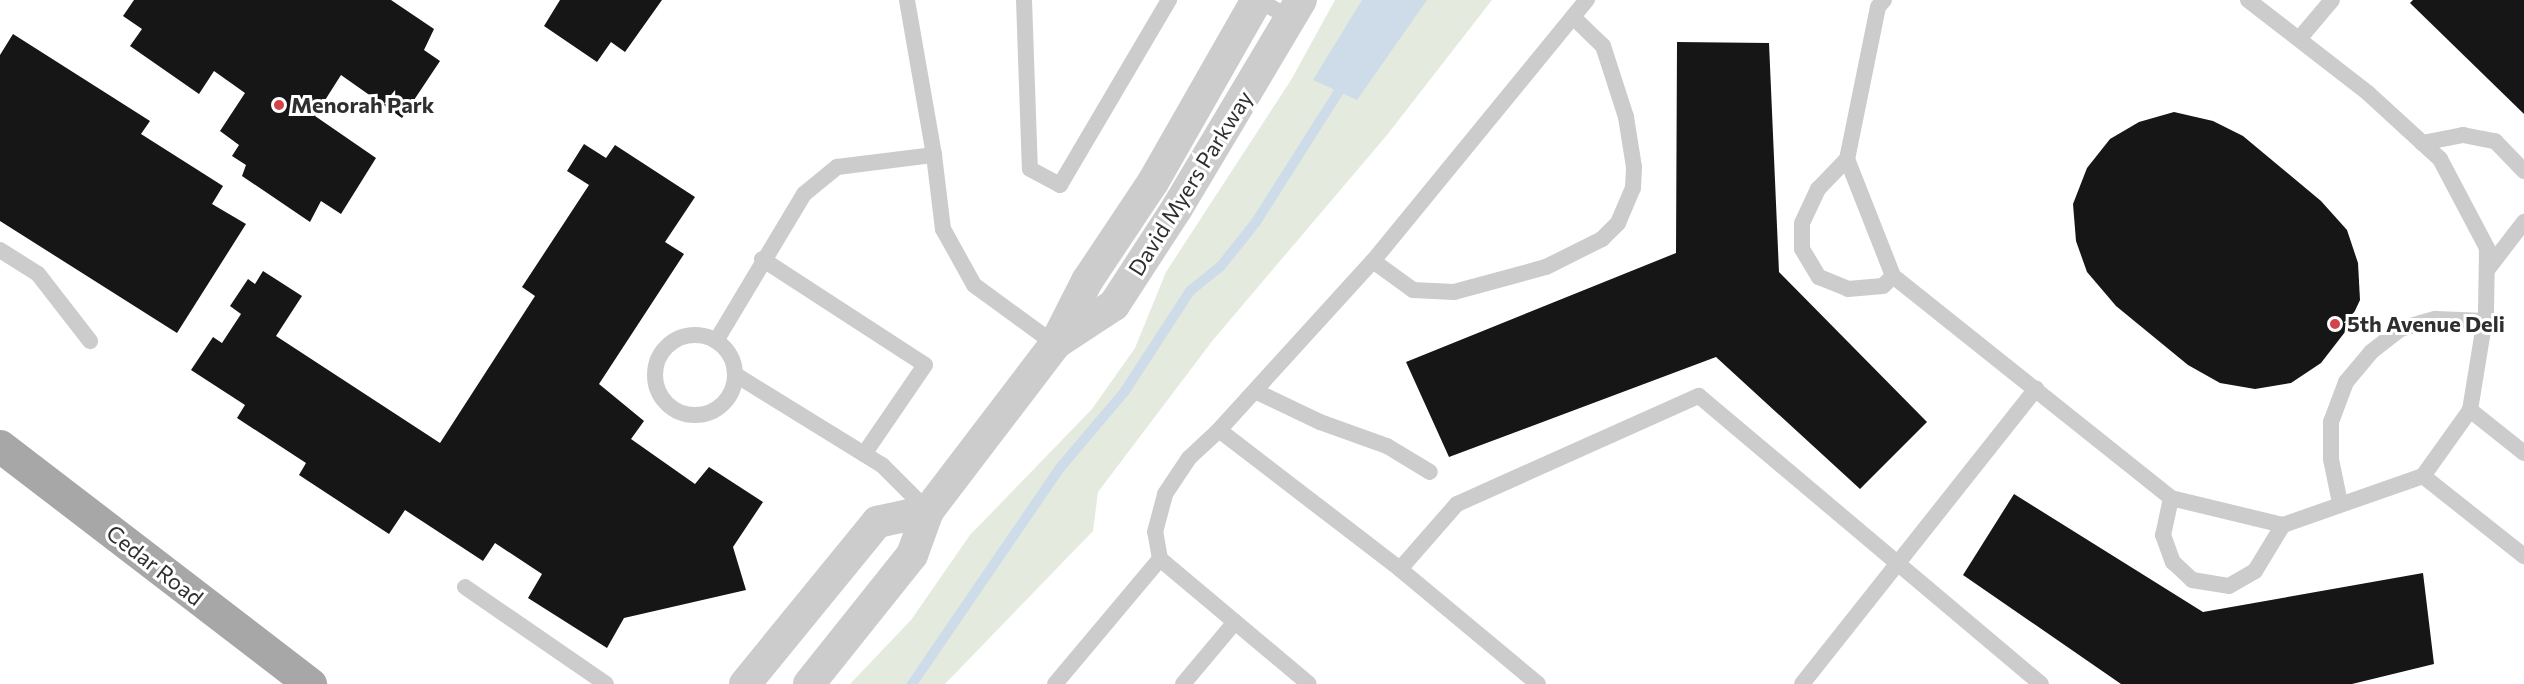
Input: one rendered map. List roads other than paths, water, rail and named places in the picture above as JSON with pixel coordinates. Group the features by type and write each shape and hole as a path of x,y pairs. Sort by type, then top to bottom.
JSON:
{"main road":[{"name":"Cedar Road","path":"0,446 310,684"}],"street":[{"name":"David Myers Parkway","path":"809,684 912,555 927,511 1055,344 1087,281 1153,182 1257,0"},
{"name":"David Myers Parkway","path":"1055,344 1114,305 1177,208 1295,9"},
{"path":"745,684 876,522 927,511"}],"lane":[{"path":"907,0 934,155 944,229 974,285 1055,344"},
{"path":"1024,0 1030,169 1060,185 1169,0"},
{"path":"1257,0 1295,9"},
{"path":"1309,684 1160,559 1155,532 1165,494 1189,458 1219,430 1373,261 1587,0"},
{"path":"1877,2 1847,159 1893,276 2172,498 2283,525 2340,503 2423,476 2470,410 2485,321 2487,248 2440,159 2368,93 2248,0"},
{"path":"2299,39 2332,0"},
{"path":"1373,261 1413,290 1454,292 1546,267 1602,239 1618,223 1633,188 1634,167 1626,117 1603,46 1573,17"},
{"path":"2422,143 2463,135 2495,141 2524,171"},
{"path":"716,341 762,259 804,194 837,167 934,155"},
{"path":"1847,159 1818,189 1802,224 1802,249 1819,277 1848,289 1883,286 1893,276"},
{"path":"2487,270 2524,222"},
{"path":"0,250 38,274 90,341"},
{"path":"762,259 924,365 864,454"},
{"path":"2340,503 2331,459 2331,422 2346,382 2371,352 2400,329 2436,319 2485,321"},
{"path":"690,335 716,341 733,361 736,375 728,400 706,414 679,413 660,395 654,369 667,346 690,335"},
{"path":"736,375 882,465 927,511"},
{"path":"1802,684 2036,389"},
{"path":"1255,391 1320,422 1387,446 1430,472"},
{"path":"1400,570 1456,504 1699,396 1896,566 2041,684"},
{"path":"2470,410 2524,453"},
{"path":"1219,430 1400,570 1538,684"},
{"path":"2423,476 2524,556"},
{"path":"2172,498 2163,535 2174,562 2192,580 2229,586 2255,572 2283,525"},
{"path":"1055,684 1160,559"},
{"path":"465,587 606,684"},
{"path":"1183,684 1235,622"}],"water":[{"path":"1362,0 1427,0 1357,100 1313,80"}],"waterway":[{"path":"912,684 1060,468 1125,391 1190,291 1221,266 1256,222 1346,80"}],"place":[{"name":"Menorah Park","path":"279,105"},
{"name":"5th Avenue Deli","path":"2335,324"}]}
